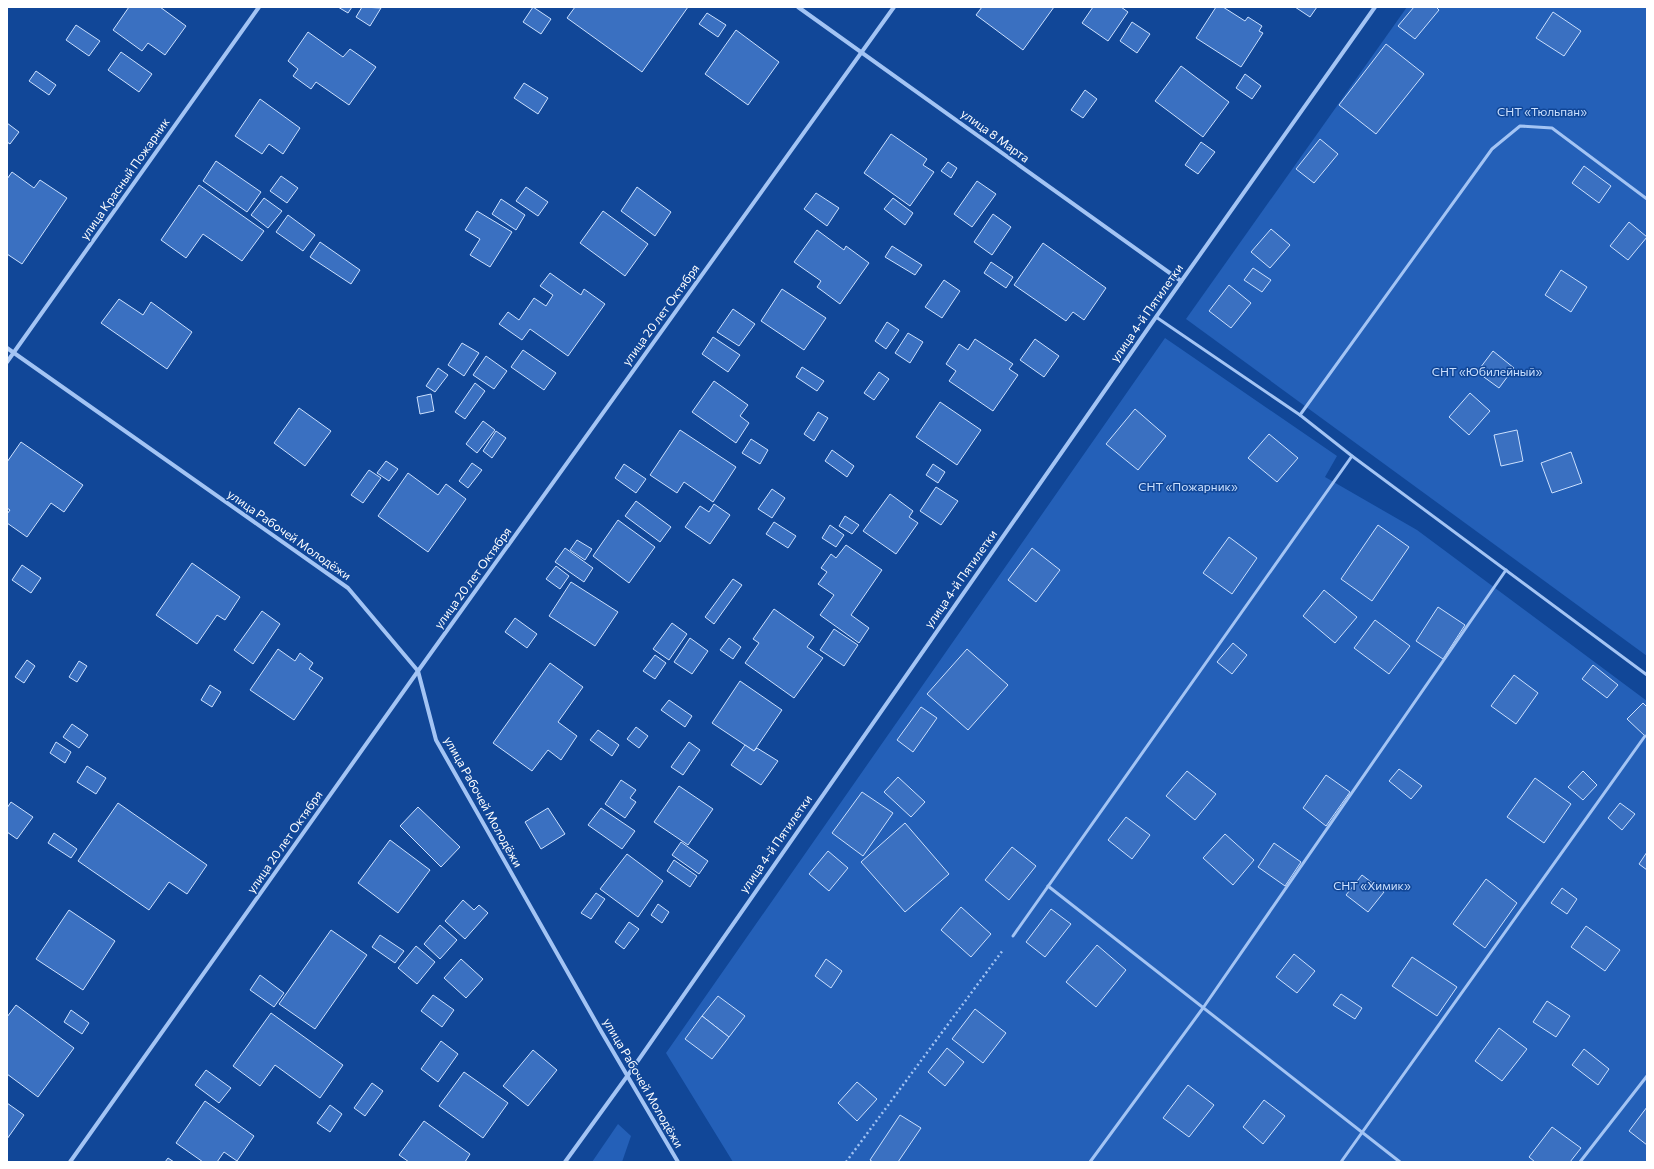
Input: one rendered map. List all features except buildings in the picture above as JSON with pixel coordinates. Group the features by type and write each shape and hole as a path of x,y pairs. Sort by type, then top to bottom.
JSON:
{"street":[{"name":"улица Красный Пожарник","path":"7,362 259,7"},
{"name":"улица 8 Марта","path":"798,7 1181,281"},
{"name":"улица 20 лет Октября","path":"70,1162 418,671 894,7"},
{"name":"улица 4-й Пятилетки","path":"565,1162 628,1075 1181,281 1375,7"},
{"name":"улица Рабочей Молодёжи","path":"7,348 348,588 418,671 436,740 678,1162"}],"lane":[{"path":"1300,415 1492,149 1520,126 1552,128 1647,199"},
{"path":"1156,317 1300,415 1352,456 1647,675"},
{"path":"1013,936 1352,456"},
{"path":"1090,1162 1203,1008 1506,570"},
{"path":"1341,1162 1644,736"},
{"path":"1048,886 1400,1162"},
{"path":"1580,1162 1647,1076"}],"path":[{"path":"846,1162 1013,936"}],"green space":[{"path":"1407,7 1647,7 1647,656 1186,319"},
{"name":"СНТ «Химик»","path":"1165,338 1337,456 1325,477 1417,530 1647,701 1647,1162 733,1162 666,1053"},
{"path":"618,1124 631,1136 622,1162 592,1162"}],"park label":[{"name":"СНТ «Тюльпан»","path":"1542,112"},
{"name":"СНТ «Юбилейный»","path":"1487,372"},
{"name":"СНТ «Пожарник»","path":"1188,487"}]}
